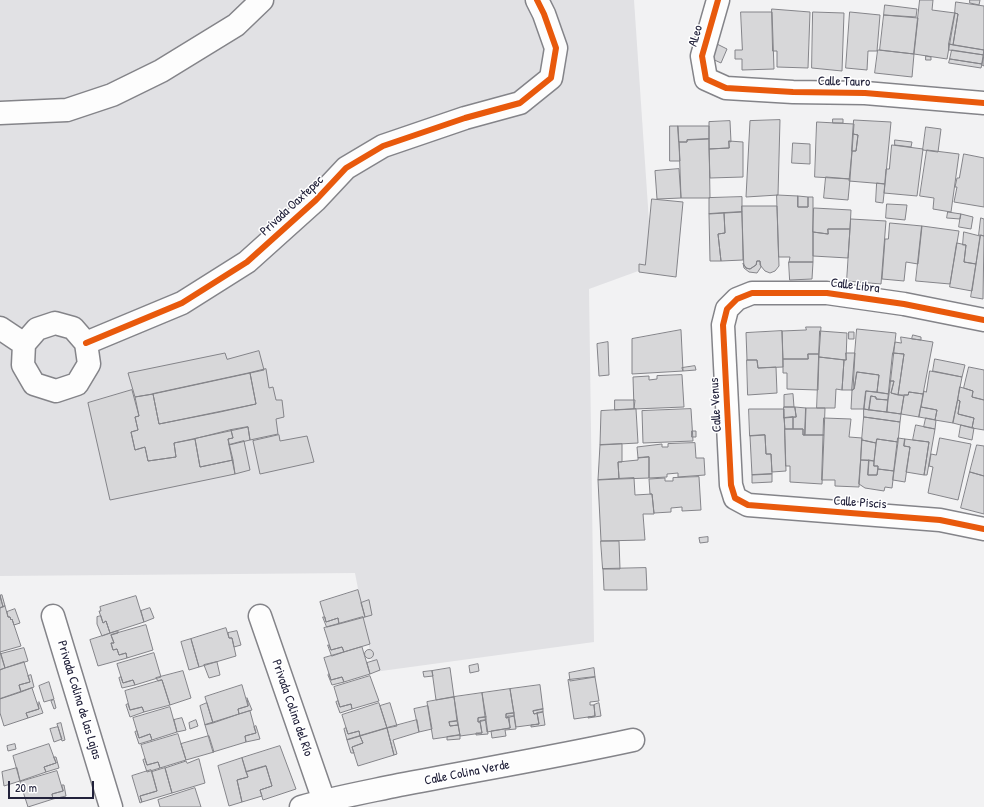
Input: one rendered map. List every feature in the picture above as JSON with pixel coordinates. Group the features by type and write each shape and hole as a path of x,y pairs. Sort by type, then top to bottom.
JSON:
{"street":[{"path":"0,113 67,110 112,95 161,71 236,25 262,0"},
{"name":"Privada Oaxtepec","path":"86,342 182,303 247,262 316,200 346,168 383,146 464,118 520,103 551,78 556,48 544,14 537,0"},
{"name":"ALeo","path":"706,79 702,56 718,0"},
{"name":"Calle Tauro","path":"706,79 726,88 793,92 865,93 984,103"},
{"name":"Calle Libra","path":"727,309 737,299 752,293 827,293 904,304 984,320"},
{"name":"Calle Venus","path":"727,309 723,332 731,485 736,498"},
{"path":"55,323 73,328 86,342 89,364 77,384 56,391 34,384 22,365 24,344 38,329 55,323"},
{"path":"0,328 24,344"},
{"name":"Calle Piscis","path":"736,498 748,505 940,520 984,529"},
{"name":"Privada Colina de las Lajas","path":"53,616 111,807"},
{"name":"Privada Colina del Río","path":"260,616 324,801"},
{"name":"Calle Colina Verde","path":"301,807 324,801 633,740"}],"shaded area":[{"path":"0,0 634,0 652,266 589,289 594,642 374,672 355,573 0,576"}],"building":[{"path":"920,0 933,0 932,10 955,13 947,59 914,54"},
{"path":"970,0 980,0 979,5 970,3"},
{"path":"956,2 984,6 984,50 953,45 958,14 955,13"},
{"path":"885,5 917,9 916,17 884,15"},
{"path":"772,9 810,12 808,68 777,67 777,51 773,51"},
{"path":"741,12 772,12 774,69 742,70 742,59 735,59 735,50 742,50"},
{"path":"813,12 844,13 842,71 812,68"},
{"path":"850,12 880,15 877,51 868,51 867,70 846,68"},
{"path":"955,13 958,14 953,45 949,44"},
{"path":"884,15 918,18 914,54 880,50"},
{"path":"715,43 727,49 721,63 708,57"},
{"path":"949,44 984,50 984,55 949,50"},
{"path":"878,50 914,54 912,77 875,73"},
{"path":"952,50 984,55 982,64 950,59"},
{"path":"984,50 984,66 982,65"},
{"path":"926,56 931,57 931,60 926,60"},
{"path":"950,59 982,64 981,68 949,63"},
{"path":"833,119 843,119 843,123 833,123"},
{"path":"780,120 778,195 746,197 750,121"},
{"path":"854,120 891,122 885,184 849,181 852,151 856,151 858,135 853,134"},
{"path":"730,121 731,142 729,141 729,148 709,149 709,122"},
{"path":"817,122 854,124 850,179 815,177"},
{"path":"670,126 678,126 680,161 670,161"},
{"path":"678,126 709,126 709,139 679,142"},
{"path":"926,127 941,129 938,152 923,150"},
{"path":"853,134 858,135 856,151 852,151"},
{"path":"709,139 710,198 681,198 679,142"},
{"path":"895,140 912,142 911,147 895,145"},
{"path":"729,141 743,142 743,177 710,178 709,149 729,148"},
{"path":"793,143 810,144 810,164 792,163"},
{"path":"892,145 923,149 917,196 884,193 886,169 889,169"},
{"path":"927,150 959,154 951,212 933,209 934,198 920,196"},
{"path":"964,154 984,158 984,207 954,202 957,187 955,187 957,178 959,178"},
{"path":"679,169 681,198 657,199 655,171"},
{"path":"826,177 850,179 848,200 824,198"},
{"path":"877,183 885,184 883,203 876,202"},
{"path":"777,195 798,196 798,207 808,207 808,197 813,197 813,262 789,262 790,257 779,257"},
{"path":"798,196 808,197 808,207 798,207"},
{"path":"742,197 742,212 709,214 709,198"},
{"path":"652,199 683,202 676,277 639,272 639,264 645,265"},
{"path":"887,204 907,205 905,220 886,218"},
{"path":"742,206 777,206 779,266 775,271 770,273 765,271 760,265 760,261 757,261 756,265 750,269 746,268 744,265"},
{"path":"814,208 851,210 850,229 828,229 828,234 813,232"},
{"path":"742,212 743,260 721,261 718,234 725,233 724,213"},
{"path":"948,212 961,214 960,219 947,218"},
{"path":"724,213 725,233 718,234 721,261 710,261 709,214"},
{"path":"961,214 973,217 971,229 959,227"},
{"path":"981,218 984,219 984,236 979,235"},
{"path":"851,219 886,221 881,284 847,281"},
{"path":"890,223 922,226 918,264 906,262 904,281 882,279 885,239 888,239"},
{"path":"922,226 959,231 950,284 916,281"},
{"path":"828,229 850,229 848,258 813,256 813,232 828,234"},
{"path":"964,232 980,236 976,264 964,262 966,245 963,245"},
{"path":"981,235 984,236 983,299 971,297"},
{"path":"957,243 966,245 964,262 976,264 972,291 950,287"},
{"path":"757,261 760,261 761,267 757,273 749,272 744,268 743,263 746,268 750,269 756,265"},
{"path":"789,262 813,262 812,279 790,280"},
{"path":"806,327 821,327 819,354 808,354 808,359 783,359 782,331 806,330"},
{"path":"857,329 896,333 889,394 877,392 879,375 857,372 854,389 852,390"},
{"path":"681,330 683,371 632,374 632,339"},
{"path":"782,331 783,367 758,368 757,360 747,360 746,333"},
{"path":"820,331 847,333 846,360 819,357"},
{"path":"849,332 854,332 854,339 849,339"},
{"path":"913,335 921,337 921,340 912,339"},
{"path":"901,337 933,342 923,394 909,392 908,395 898,395 904,354 893,353 895,342 901,343"},
{"path":"608,342 609,375 599,376 597,344"},
{"path":"259,351 264,370 153,394 135,397 128,373 225,353 227,359"},
{"path":"846,353 855,353 853,390 842,390 844,360 846,360"},
{"path":"893,353 904,354 898,395 891,393 894,381 890,381"},
{"path":"808,354 819,354 818,390 787,389 787,373 783,373 783,359 808,359"},
{"path":"819,357 844,360 842,390 836,389 835,408 817,408"},
{"path":"935,359 965,365 962,377 933,371"},
{"path":"747,360 757,360 758,368 776,367 777,393 748,395"},
{"path":"695,366 696,370 683,371 682,368"},
{"path":"969,367 984,370 984,400 972,397 973,391 964,388"},
{"path":"266,369 269,388 273,387 276,400 282,400 284,417 276,419 278,434 250,440 248,427 174,443 176,457 148,461 145,447 135,450 131,432 138,430 135,417 139,416 135,397 153,394 159,424 220,412 256,404 250,373"},
{"path":"930,371 962,377 953,423 935,420 937,410 921,407 924,391 926,392"},
{"path":"857,372 879,375 877,392 866,391 864,409 851,409 852,390 854,389"},
{"path":"250,373 256,404 159,424 153,394"},
{"path":"682,375 684,407 634,409 633,377 649,376 649,380 657,379 657,376"},
{"path":"890,381 894,381 891,393 904,396 901,414 887,412"},
{"path":"960,387 973,391 972,397 984,400 984,430 972,428 974,418 958,414"},
{"path":"132,390 139,416 135,417 138,430 131,432 135,450 145,447 148,461 176,457 174,443 195,439 200,467 233,460 235,474 110,500 88,403"},
{"path":"866,391 889,394 888,400 876,399 876,397 871,396 869,410 864,409"},
{"path":"909,392 923,394 919,417 901,414 904,395 908,395"},
{"path":"793,394 794,407 784,407 784,395"},
{"path":"871,396 876,397 876,399 888,400 887,412 869,410"},
{"path":"615,400 635,400 634,409 615,410"},
{"path":"958,400 960,401 958,414 974,418 972,428 953,423"},
{"path":"784,407 795,407 796,417 784,418"},
{"path":"795,407 806,408 805,435 803,435 803,429 793,429 793,417 796,417"},
{"path":"921,407 937,410 935,420 919,417"},
{"path":"806,408 825,408 824,435 805,435"},
{"path":"636,409 638,443 600,445 601,411"},
{"path":"691,409 693,441 643,443 642,411"},
{"path":"749,409 784,409 786,471 772,472 771,454 766,454 765,435 750,436"},
{"path":"864,409 901,414 900,422 864,417"},
{"path":"793,417 793,429 785,429 784,418"},
{"path":"864,417 900,422 898,442 877,439 876,443 862,440"},
{"path":"824,418 851,419 849,437 862,438 859,487 835,486 835,480 822,480"},
{"path":"926,418 936,420 935,429 924,427"},
{"path":"916,425 935,429 927,475 924,475 929,442 913,440"},
{"path":"961,425 974,428 972,440 959,437"},
{"path":"248,427 250,440 229,445 228,439 233,438 231,430"},
{"path":"785,429 803,429 803,435 824,435 822,484 790,482 790,466 786,466"},
{"path":"231,430 233,438 228,439 233,460 200,467 195,439"},
{"path":"692,431 696,431 696,437 692,437"},
{"path":"279,435 280,441 307,436 314,462 260,474 253,441"},
{"path":"765,435 766,454 771,454 772,474 752,475 750,436"},
{"path":"898,438 905,439 904,446 910,447 905,482 893,480"},
{"path":"940,438 971,444 958,500 928,493 933,467 929,466 931,454 936,455"},
{"path":"877,439 898,442 894,471 878,469 878,466 874,466"},
{"path":"905,439 929,442 924,475 906,472 910,447 904,446"},
{"path":"862,440 876,443 874,461 861,460"},
{"path":"244,441 250,470 235,474 229,445"},
{"path":"695,443 696,458 704,458 705,475 678,477 678,473 667,474 667,477 649,478 649,457 638,458 637,447 662,444 662,447 668,447 668,444"},
{"path":"622,444 622,462 618,462 619,479 598,480 600,445"},
{"path":"977,445 984,446 984,476 970,472"},
{"path":"649,457 649,478 619,479 618,462 638,460 638,458"},
{"path":"861,460 869,460 868,475 877,475 878,469 894,471 892,488 885,487 884,491 865,488 859,484"},
{"path":"869,460 874,461 874,466 878,466 877,475 868,475"},
{"path":"970,472 984,476 984,514 961,508"},
{"path":"772,474 772,482 752,483 752,475"},
{"path":"699,477 701,510 682,511 682,507 671,508 671,512 654,513 649,479 665,478 665,481 673,481 673,478"},
{"path":"634,478 635,495 652,494 654,514 643,514 645,540 601,541 598,480"},
{"path":"708,537 708,542 700,543 699,538"},
{"path":"601,541 619,541 620,569 603,569"},
{"path":"646,568 647,590 604,590 603,569"},
{"path":"358,590 365,617 339,624 338,618 326,622 320,602"},
{"path":"0,595 3,607 0,608"},
{"path":"2,595 5,606 3,607 0,596"},
{"path":"136,596 144,622 110,633 106,621 103,623 99,611 101,611 100,607"},
{"path":"369,600 372,615 365,617 361,603"},
{"path":"5,606 8,617 10,617 11,620 12,619 21,646 0,652 0,608"},
{"path":"150,608 154,618 144,622 141,611"},
{"path":"15,609 20,623 14,625 12,619 11,620 10,617 8,617 7,612"},
{"path":"101,616 103,623 106,621 110,633 102,636 97,624 97,617"},
{"path":"323,617 325,617 326,622 338,618 339,624 327,627"},
{"path":"363,617 370,644 344,652 342,647 331,650 324,628"},
{"path":"146,625 153,650 127,658 126,653 119,655 117,649 113,650 111,643 114,643 111,635"},
{"path":"226,628 229,638 232,638 236,656 199,667 191,639"},
{"path":"118,631 118,633 111,635 114,643 111,643 113,650 117,649 119,655 126,653 127,658 98,666 90,640"},
{"path":"237,631 241,645 234,647 232,638 229,638 228,633"},
{"path":"191,639 199,667 189,670 181,642"},
{"path":"328,645 331,650 342,647 344,652 332,656"},
{"path":"362,647 370,674 344,682 342,677 331,680 324,658"},
{"path":"24,648 28,661 5,668 1,654"},
{"path":"367,650 371,650 373,654 371,658 367,658 365,656 365,652"},
{"path":"0,652 5,668 0,670"},
{"path":"154,653 161,677 135,685 133,680 123,683 117,664"},
{"path":"377,660 380,670 370,674 367,663"},
{"path":"24,662 30,682 19,685 21,692 0,699 0,670"},
{"path":"217,662 220,675 209,678 204,665"},
{"path":"478,664 479,671 470,673 469,666"},
{"path":"450,668 454,697 436,700 432,671"},
{"path":"594,668 595,677 570,681 569,673"},
{"path":"183,671 191,698 170,705 162,680 158,681 156,678"},
{"path":"432,671 433,676 424,677 423,672"},
{"path":"329,674 331,680 342,677 344,682 332,685 328,675"},
{"path":"31,675 34,687 21,692 19,685 30,682 28,676"},
{"path":"370,676 379,701 352,709 351,704 340,707 334,687"},
{"path":"121,677 123,683 133,680 135,685 122,688 119,678"},
{"path":"595,677 599,701 590,702 590,705 594,705 595,716 574,719 568,680"},
{"path":"162,680 170,705 144,712 142,707 130,710 125,691"},
{"path":"49,682 54,699 44,702 39,686"},
{"path":"242,685 248,706 238,709 239,714 213,723 205,697"},
{"path":"540,685 543,709 533,711 534,714 537,713 539,724 516,727 510,689"},
{"path":"32,688 39,709 26,713 28,718 4,726 0,713 0,699"},
{"path":"510,689 514,713 506,714 506,718 509,717 510,728 487,732 482,693"},
{"path":"482,693 486,717 478,718 478,722 480,722 482,733 460,736 454,697"},
{"path":"454,697 457,721 449,722 450,726 458,725 460,735 433,739 427,702"},
{"path":"247,698 252,710 239,714 238,709 248,706"},
{"path":"54,700 56,708 54,709 51,701"},
{"path":"338,701 340,707 351,704 352,709 340,713 336,702"},
{"path":"39,702 43,713 28,718 26,713 39,709"},
{"path":"207,703 213,723 205,725 200,706"},
{"path":"379,703 387,728 360,736 359,731 348,734 342,715"},
{"path":"390,703 397,726 387,728 380,706"},
{"path":"599,703 601,716 588,718 595,716 594,705"},
{"path":"128,704 130,710 142,707 144,712 130,717 126,705"},
{"path":"428,706 432,729 419,732 414,709"},
{"path":"170,707 177,732 152,740 150,734 139,738 133,718"},
{"path":"543,709 543,712 534,714 533,711"},
{"path":"250,711 256,733 245,736 246,742 213,752 205,725"},
{"path":"543,712 545,725 531,727 531,725 539,724 537,713"},
{"path":"514,713 514,716 506,718 506,714"},
{"path":"508,716 514,716 516,729 505,730 506,736 492,738 491,731 510,728"},
{"path":"486,717 486,720 478,722 478,718"},
{"path":"182,718 186,730 177,732 174,720"},
{"path":"196,720 198,726 190,729 189,723"},
{"path":"417,720 419,732 393,740 397,754 394,755 387,728"},
{"path":"486,720 488,734 476,735 476,733 482,733 480,721"},
{"path":"457,721 458,725 450,726 449,722"},
{"path":"61,723 65,740 62,741 57,724"},
{"path":"256,726 260,739 246,742 245,736 256,733 254,727"},
{"path":"58,727 62,739 54,742 50,729"},
{"path":"346,728 348,734 359,731 360,736 347,740 344,729"},
{"path":"387,728 394,755 358,766 352,747 363,743 360,736"},
{"path":"137,731 139,738 150,734 152,740 139,744 135,732"},
{"path":"178,734 186,760 160,768 158,762 147,765 141,745"},
{"path":"460,735 460,739 447,740 447,737"},
{"path":"209,736 214,752 186,760 181,744"},
{"path":"360,736 363,743 352,747 354,753 351,753 347,740"},
{"path":"15,744 16,749 8,751 7,746"},
{"path":"49,744 56,763 44,767 46,772 20,781 13,756"},
{"path":"280,746 296,789 263,800 260,790 272,786 266,766 246,772 242,758"},
{"path":"54,757 56,757 59,768 46,772 44,767 56,763"},
{"path":"242,758 248,777 237,780 242,802 229,806 218,766"},
{"path":"145,759 147,765 158,762 160,768 147,772 143,760"},
{"path":"199,759 205,783 172,793 165,768 186,761 187,763"},
{"path":"266,766 272,786 260,790 262,796 242,802 237,780 248,777 246,772"},
{"path":"17,768 20,781 4,786 2,772"},
{"path":"165,768 172,793 142,802 140,796 157,791 152,772"},
{"path":"151,770 157,791 140,796 142,802 140,803 132,776"},
{"path":"57,771 63,791 52,794 53,799 28,807 20,782"},
{"path":"62,785 64,785 66,796 53,799 52,794 63,791"},
{"path":"195,788 201,807 160,807 158,800"}],"cycle path":[{"path":"86,343 182,303 247,262 316,200 346,168 383,146 465,118 520,103 551,78 556,48 544,14 537,0"},
{"path":"718,0 702,56 706,79 726,88 793,92 865,93 984,103"},
{"path":"984,320 904,304 827,293 752,293 737,299 727,309 723,325 731,485 735,498 748,505 940,520 984,529"}]}
